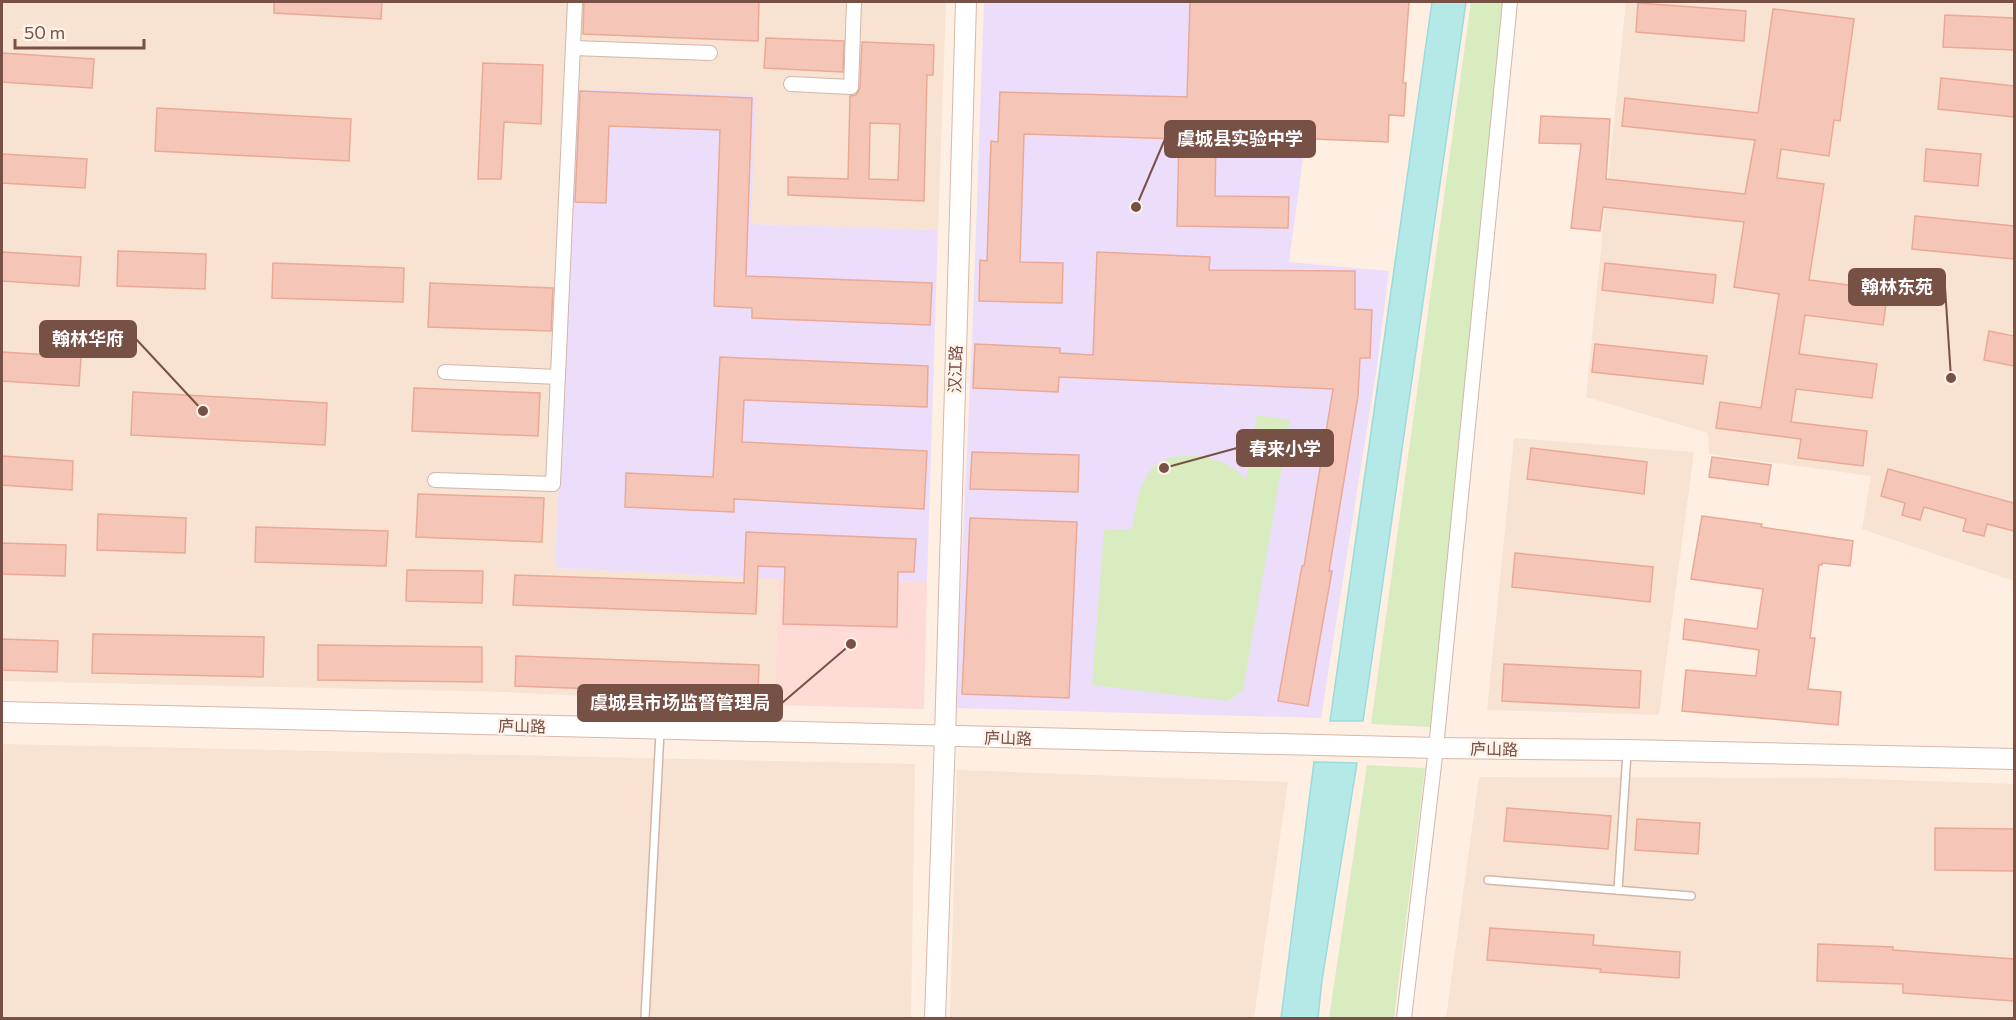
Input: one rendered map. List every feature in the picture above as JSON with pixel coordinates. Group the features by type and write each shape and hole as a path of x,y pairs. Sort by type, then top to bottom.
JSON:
{"street":[{"path":"435,480 554,484 575,2"},
{"path":"791,84 851,87 854,2"},
{"name":"汉江路","path":"935,1018 966,2"},
{"path":"1404,1018 1436,748 1510,2"},
{"path":"573,48 710,53"},
{"path":"445,372 558,377"},
{"name":"庐山路","path":"2,712 945,737 2014,759"}],"lane":[{"path":"645,1018 660,729"},
{"path":"1618,890 1627,750"},
{"path":"1488,880 1691,896"}],"shaded area":[{"path":"2,2 946,2 938,230 751,224 567,303 555,568 778,579 775,705 505,692 2,681"},
{"path":"984,2 1226,2 1226,146 1304,152 1289,262 1389,271 1377,366 1321,718 955,708 972,342"},
{"path":"1626,2 1986,2 2014,4 2014,581 1862,529 1871,476 1709,454 1708,433 1586,397"},
{"path":"573,89 756,95 751,224 938,230 927,582 778,579 555,568 567,303"},
{"path":"1514,438 1694,452 1659,715 1487,710"},
{"path":"778,579 927,582 924,709 775,705"},
{"path":"2,744 915,764 911,1018 2,1018"},
{"path":"957,770 1288,782 1254,1018 950,1018"},
{"path":"1479,777 1834,778 2014,784 2014,1018 1446,1018"}],"green space":[{"path":"1471,2 1506,2 1430,727 1371,724"},
{"path":"1257,415 1290,420 1243,690 1228,701 1092,685 1104,530 1132,529 1138,499 1146,477 1159,463 1171,458 1199,456 1214,459 1238,472 1246,480"},
{"path":"1367,765 1425,768 1394,1018 1329,1018"}],"water":[{"path":"1432,2 1466,2 1363,721 1330,721"},
{"path":"1314,762 1357,763 1318,1018 1281,1018"}],"building":[{"path":"274,2 382,2 381,19 274,13"},
{"path":"584,2 759,2 758,41 583,34"},
{"path":"1190,2 1409,2 1403,83 1406,83 1404,116 1389,115 1388,142 1218,135 1215,196 1289,197 1288,228 1177,226 1179,139 1024,134 1020,262 1063,263 1062,303 979,301 980,260 987,261 991,141 998,142 1000,92 1187,97"},
{"path":"1638,3 1746,11 1744,41 1636,32"},
{"path":"1773,9 1854,19 1840,121 1834,120 1829,156 1781,149 1777,178 1824,184 1809,280 1888,290 1883,325 1805,315 1799,354 1877,364 1872,398 1796,389 1791,422 1867,431 1863,466 1798,458 1801,439 1716,428 1720,402 1761,408 1779,294 1734,287 1744,222 1603,207 1600,231 1571,228 1581,144 1539,143 1541,116 1610,119 1606,179 1745,194 1755,140 1622,126 1625,98 1758,113"},
{"path":"1945,15 2014,18 2014,50 1943,47"},
{"path":"766,38 844,41 843,72 764,68"},
{"path":"862,42 934,45 933,75 927,75 924,201 788,195 788,177 848,179 850,96 856,95 860,88","holes":["870,123 900,124 898,180 869,179"]},
{"path":"2,53 94,59 92,88 2,82"},
{"path":"483,63 543,65 541,124 504,122 501,179 478,179"},
{"path":"1941,78 2014,86 2014,117 1938,109"},
{"path":"580,91 752,98 746,276 932,283 930,325 752,318 752,308 714,306 720,130 609,126 606,203 575,202"},
{"path":"157,108 351,119 349,161 155,151"},
{"path":"1926,149 1981,154 1978,186 1924,181"},
{"path":"2,154 87,159 85,188 2,183"},
{"path":"1915,216 2014,226 2014,259 1912,249"},
{"path":"118,251 206,254 205,289 117,286"},
{"path":"2,252 81,257 79,286 2,281"},
{"path":"1097,252 1210,257 1209,270 1355,271 1355,309 1372,310 1370,358 1360,358 1358,396 1329,571 1332,571 1308,706 1278,701 1302,566 1304,566 1333,389 1059,377 1058,392 973,388 975,344 1060,348 1060,353 1093,355"},
{"path":"273,263 404,268 403,302 272,298"},
{"path":"1605,263 1716,275 1713,303 1602,290"},
{"path":"430,283 553,288 551,331 428,327"},
{"path":"1989,331 2014,336 2014,366 1984,360"},
{"path":"1595,344 1707,356 1703,384 1592,372"},
{"path":"2,352 81,357 79,386 2,381"},
{"path":"720,357 928,366 927,407 744,400 742,442 927,451 924,509 734,499 734,512 625,507 626,473 713,477"},
{"path":"414,388 540,393 538,436 412,431"},
{"path":"133,392 327,403 325,445 131,435"},
{"path":"1531,448 1647,462 1644,494 1527,479"},
{"path":"972,452 1079,455 1078,492 970,489"},
{"path":"2,456 73,461 72,490 2,485"},
{"path":"1712,457 1771,465 1768,485 1709,477"},
{"path":"1888,469 2014,503 2014,531 1987,524 1984,536 1963,531 1966,519 1924,507 1920,520 1902,515 1905,503 1881,496"},
{"path":"418,494 544,498 542,542 416,537"},
{"path":"98,514 186,518 185,553 97,550"},
{"path":"1702,516 1762,524 1761,527 1853,541 1850,566 1822,563 1819,565 1810,638 1815,638 1808,689 1841,692 1838,725 1682,711 1686,670 1756,676 1759,650 1683,639 1685,619 1757,629 1763,589 1691,579"},
{"path":"970,518 1077,522 1069,698 962,694"},
{"path":"256,527 388,531 386,566 255,562"},
{"path":"746,532 916,539 914,572 898,572 897,627 783,624 785,567 758,566 756,614 513,605 515,575 744,583"},
{"path":"2,543 66,545 65,576 2,574"},
{"path":"1515,553 1653,567 1650,602 1512,587"},
{"path":"407,570 483,571 482,603 406,601"},
{"path":"93,634 264,637 263,677 92,673"},
{"path":"2,639 58,641 57,672 2,670"},
{"path":"318,645 482,647 482,682 318,680"},
{"path":"516,656 759,665 758,695 515,686"},
{"path":"1504,664 1641,671 1639,708 1502,701"},
{"path":"1507,808 1611,816 1608,849 1504,841"},
{"path":"1637,819 1700,823 1698,854 1635,850"},
{"path":"1935,828 2014,829 2014,871 1935,870"},
{"path":"1490,928 1594,935 1593,945 1680,952 1679,978 1487,960"},
{"path":"1818,944 1893,947 1893,950 2014,959 2014,1001 1903,993 1903,984 1817,981"}],"place":[{"name":"虞城县实验中学","path":"1136,207"},
{"name":"翰林东苑","path":"1951,378"},
{"name":"翰林华府","path":"203,411"},
{"name":"春来小学","path":"1164,468"},
{"name":"虞城县市场监督管理局","path":"851,644"}]}
